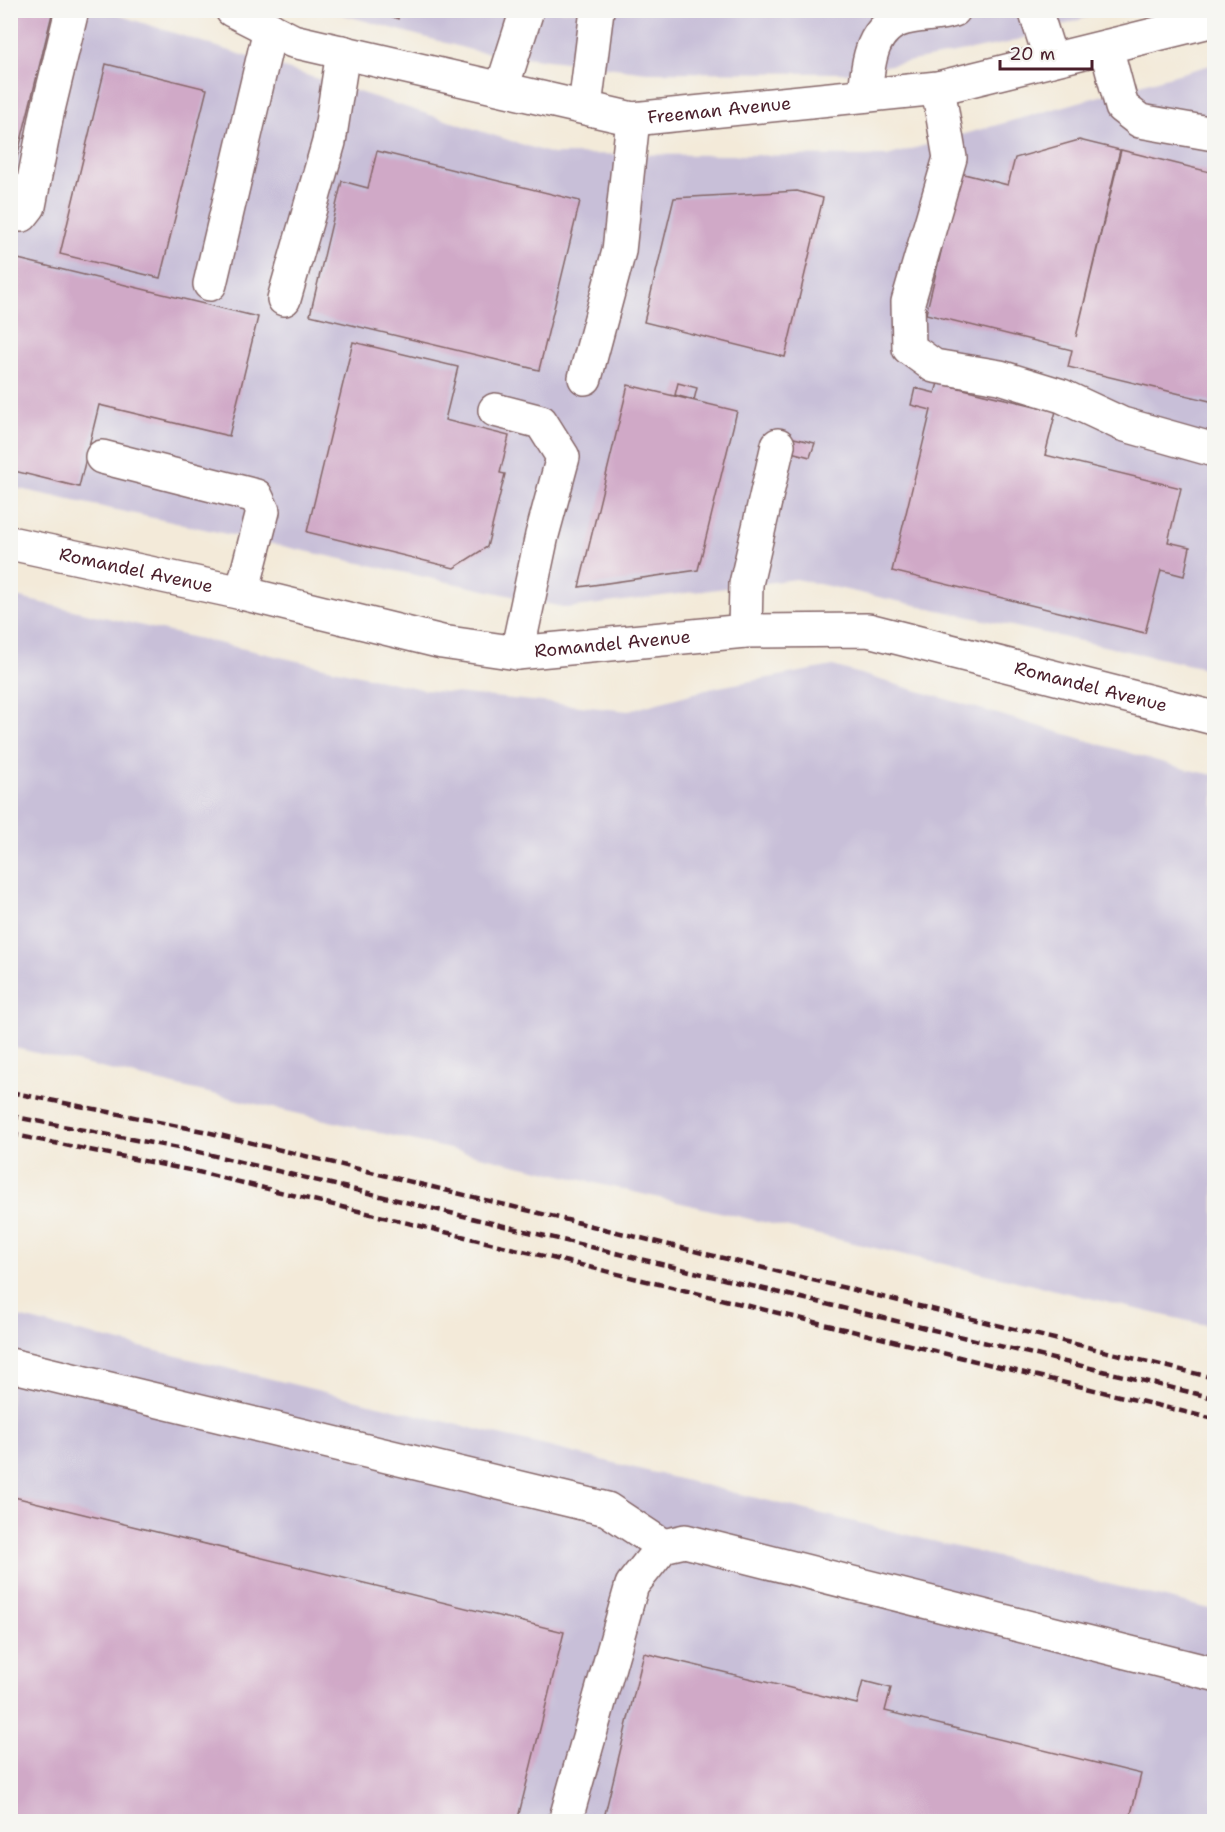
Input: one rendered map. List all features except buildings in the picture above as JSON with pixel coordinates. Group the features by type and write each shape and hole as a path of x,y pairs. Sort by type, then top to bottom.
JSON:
{"street":[{"path":"10,214 22,216 29,206 46,114 72,10"},
{"name":"Freeman Avenue","path":"232,10 293,41 633,118 938,88 1215,20"},
{"path":"502,88 527,10"},
{"path":"585,107 597,10"},
{"path":"865,95 868,63 877,36 904,18 954,10"},
{"path":"1035,10 1051,60"},
{"path":"210,284 270,29"},
{"path":"1106,47 1122,107 1140,121 1215,134"},
{"path":"284,299 329,142 343,52"},
{"path":"938,88 950,158 908,302 909,348 934,366 1000,377 1062,396 1122,424 1215,450"},
{"path":"585,378 619,251 633,118"},
{"path":"495,410 542,422 563,457 542,535 518,652"},
{"path":"745,631 746,584 778,445"},
{"path":"102,457 256,496 263,511 242,593"},
{"name":"Romandel Avenue","path":"10,543 242,593 442,642 518,652 745,631 868,630 1215,718"},
{"path":"10,1365 607,1509 663,1546"},
{"path":"565,1821 632,1585 663,1546 685,1541 1215,1674"}],"shaded area":[{"path":"11,11 111,11 552,154 887,156 1214,64 1214,670 796,579 567,608 11,487"},
{"path":"329,11 1106,11 1008,43 848,73 647,72 475,51"},
{"path":"11,596 425,690 628,711 713,688 833,666 1185,769 1214,775 1214,1327 11,1047"},
{"path":"10,1315 1214,1610 1214,1821 11,1821"}],"railway":[{"path":"10,1092 203,1131 1214,1378"},
{"path":"10,1116 199,1152 1214,1398"},
{"path":"10,1134 194,1171 1214,1419"}]}
